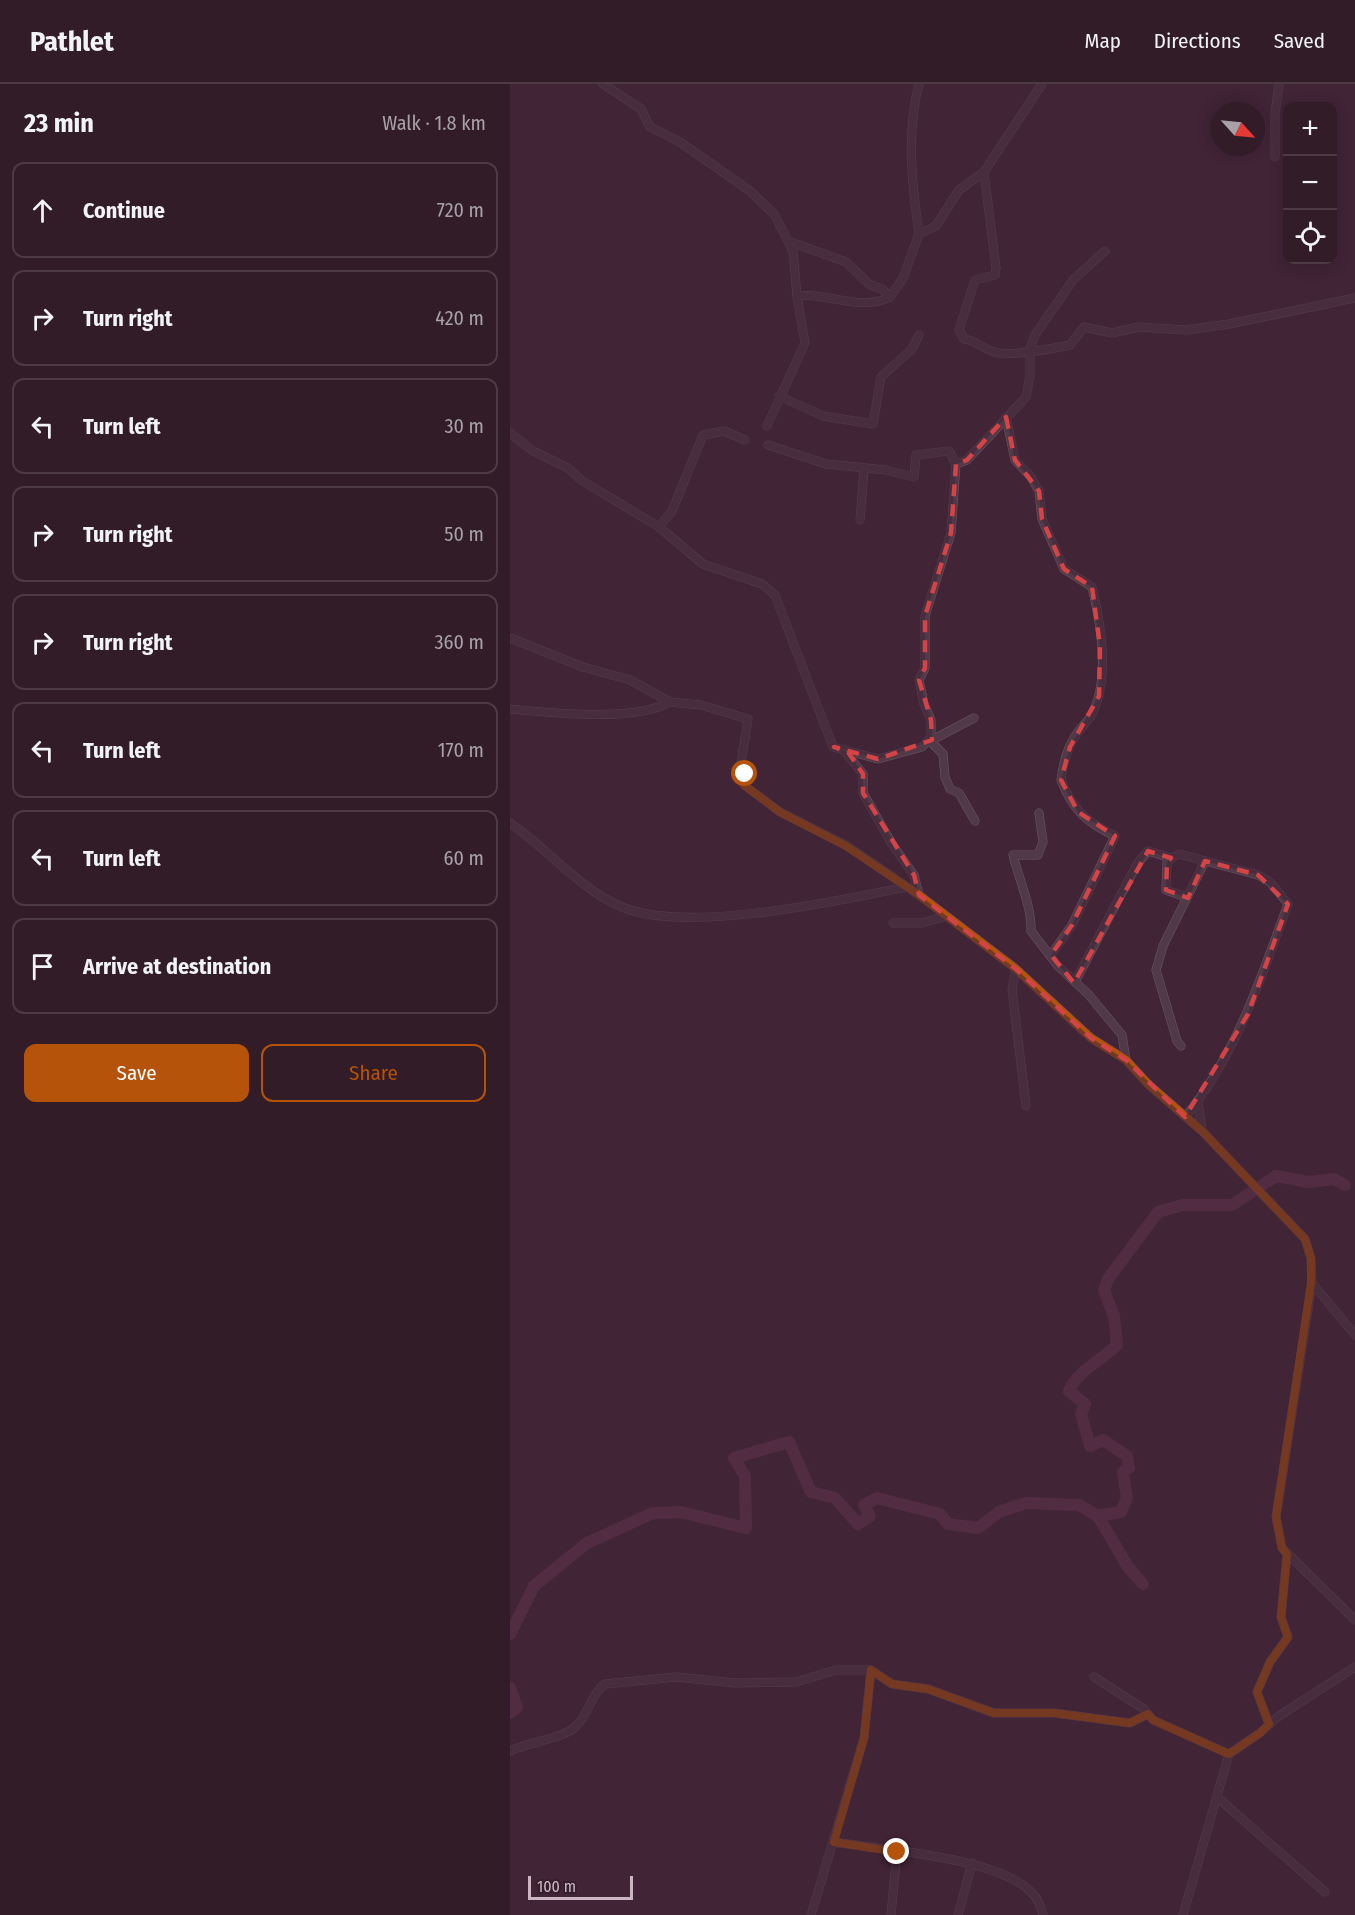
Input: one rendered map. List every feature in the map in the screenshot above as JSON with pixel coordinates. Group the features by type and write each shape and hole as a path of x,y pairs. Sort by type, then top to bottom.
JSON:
{"street":[{"path":"603,84 640,109 650,127 680,142 750,191 774,214 793,251 797,296 806,343 795,369 779,396 767,426"},
{"path":"797,296 814,294 831,299 875,304 890,297 903,278 919,234 911,165 913,107 919,84"},
{"path":"919,234 936,226 959,190 984,172 1042,84"},
{"path":"1275,157 1275,114 1279,84"},
{"path":"984,172 995,252 995,275 975,280 959,330 964,339 972,340 1002,354 1070,345 1084,327 1112,333 1139,327 1186,330 1229,324 1355,298"},
{"path":"788,241 846,262 870,285 882,289 890,297"},
{"path":"956,464 967,460 1006,417 1022,404 1029,390 1030,349 1035,335 1073,280 1105,251"},
{"path":"779,396 823,416 873,424 881,377 912,350 919,334"},
{"path":"1006,417 1015,460 1031,477 1039,491 1042,519 1064,569 1092,587 1099,630 1099,696 1092,716 1077,733 1070,747 1061,780 1078,812 1088,822 1115,836 1072,925 1051,955"},
{"path":"659,527 672,511 703,435 724,431 746,440"},
{"path":"510,434 533,451 568,468 581,480 659,527 703,564 762,584 775,595 783,609 790,639 805,670 815,702 834,747 848,752 852,762 863,774 863,794 914,876 919,895"},
{"path":"768,445 826,464 864,470 885,470 914,477 916,455 949,451 956,464 951,533 925,616 925,668 919,680 924,704 932,720 930,741"},
{"path":"860,520 864,470"},
{"path":"510,638 584,667 630,680 670,702 702,705 748,719 741,763 745,774 744,785 780,812 846,846 919,895 1016,969 1091,1038 1126,1060 1202,1131 1305,1239 1311,1258 1311,1283 1276,1517 1282,1548 1355,1620"},
{"path":"510,709 601,714 659,709 670,702"},
{"path":"834,747 878,759 922,747 974,718"},
{"path":"930,741 943,754 945,777 950,789 959,793 975,821"},
{"path":"1039,813 1043,842 1038,855 1013,855 1023,893 1032,913 1031,931 1075,982 1103,1010 1122,1035 1126,1060"},
{"path":"510,823 600,894 622,907 645,914 738,914 906,887"},
{"path":"1075,982 1137,864 1148,851 1171,858"},
{"path":"1185,1117 1198,1101 1248,1014 1288,904 1271,883 1258,875 1179,854 1167,862 1166,890 1186,897"},
{"path":"1181,1046 1156,970 1163,946 1205,861"},
{"path":"893,923 922,923 946,916"},
{"path":"1016,969 1012,989 1026,1106"},
{"path":"1198,1101 1202,1131"},
{"path":"1311,1283 1355,1335"},
{"path":"1269,1724 1257,1692 1270,1662 1288,1637 1281,1617 1287,1554"},
{"path":"1183,1915 1229,1754 1269,1724 1355,1667"},
{"path":"510,1751 535,1741 566,1734 585,1716 599,1689 605,1684 676,1677 735,1683 796,1682 836,1670 871,1670 892,1684 928,1689 994,1713 1054,1713 1130,1723 1148,1714"},
{"path":"811,1915 864,1738 871,1670"},
{"path":"1094,1677 1148,1714 1153,1720 1229,1754"},
{"path":"1217,1797 1325,1892"},
{"path":"834,1842 972,1863 1013,1880 1033,1894 1043,1915"},
{"path":"891,1915 897,1852"},
{"path":"958,1915 972,1863"}],"highlighted area":[{"path":"1006,417 1015,460 1039,491 1042,519 1064,569 1092,587 1100,646 1099,696 1070,747 1061,780 1078,812 1115,836 1072,925 1051,955 1074,983 1148,851 1171,858 1167,862 1166,890 1188,898 1205,861 1258,875 1288,904 1248,1014 1185,1117 1126,1060 1091,1038 1016,969 919,895 914,875 863,793 863,774 848,752 834,747 878,759 932,740 931,720 919,680 925,668 925,616 951,533 956,464 967,460"}],"waterway":[{"path":"1098,1516 1121,1512 1127,1498 1123,1472 1129,1468 1127,1456 1103,1440 1090,1446 1081,1414 1085,1404 1069,1391 1084,1371 1117,1345 1114,1316 1104,1290 1108,1279 1158,1212 1182,1205 1232,1205 1276,1176 1308,1182 1334,1179 1345,1185"},
{"path":"510,1634 534,1586 587,1543 653,1513 681,1512 746,1528 745,1476 734,1458 789,1442 811,1492 835,1498 858,1524 870,1516 864,1505 877,1498 940,1514 948,1524 978,1528 999,1512 1026,1503 1079,1505 1098,1516 1128,1567 1143,1584"},
{"path":"510,1688 517,1707 510,1713"}],"route":[{"path":"745,774 744,785 758,797 780,812 846,846 919,895 1016,969 1029,984 1091,1038 1126,1060 1149,1085 1202,1131 1305,1239 1311,1258 1311,1283 1276,1517 1282,1548 1287,1554 1281,1617 1288,1637 1270,1662 1257,1692 1269,1724 1229,1754 1153,1720 1148,1714 1130,1723 1054,1713 1009,1715 994,1713 928,1689 892,1684 871,1670 864,1738 834,1842 897,1852"}]}
